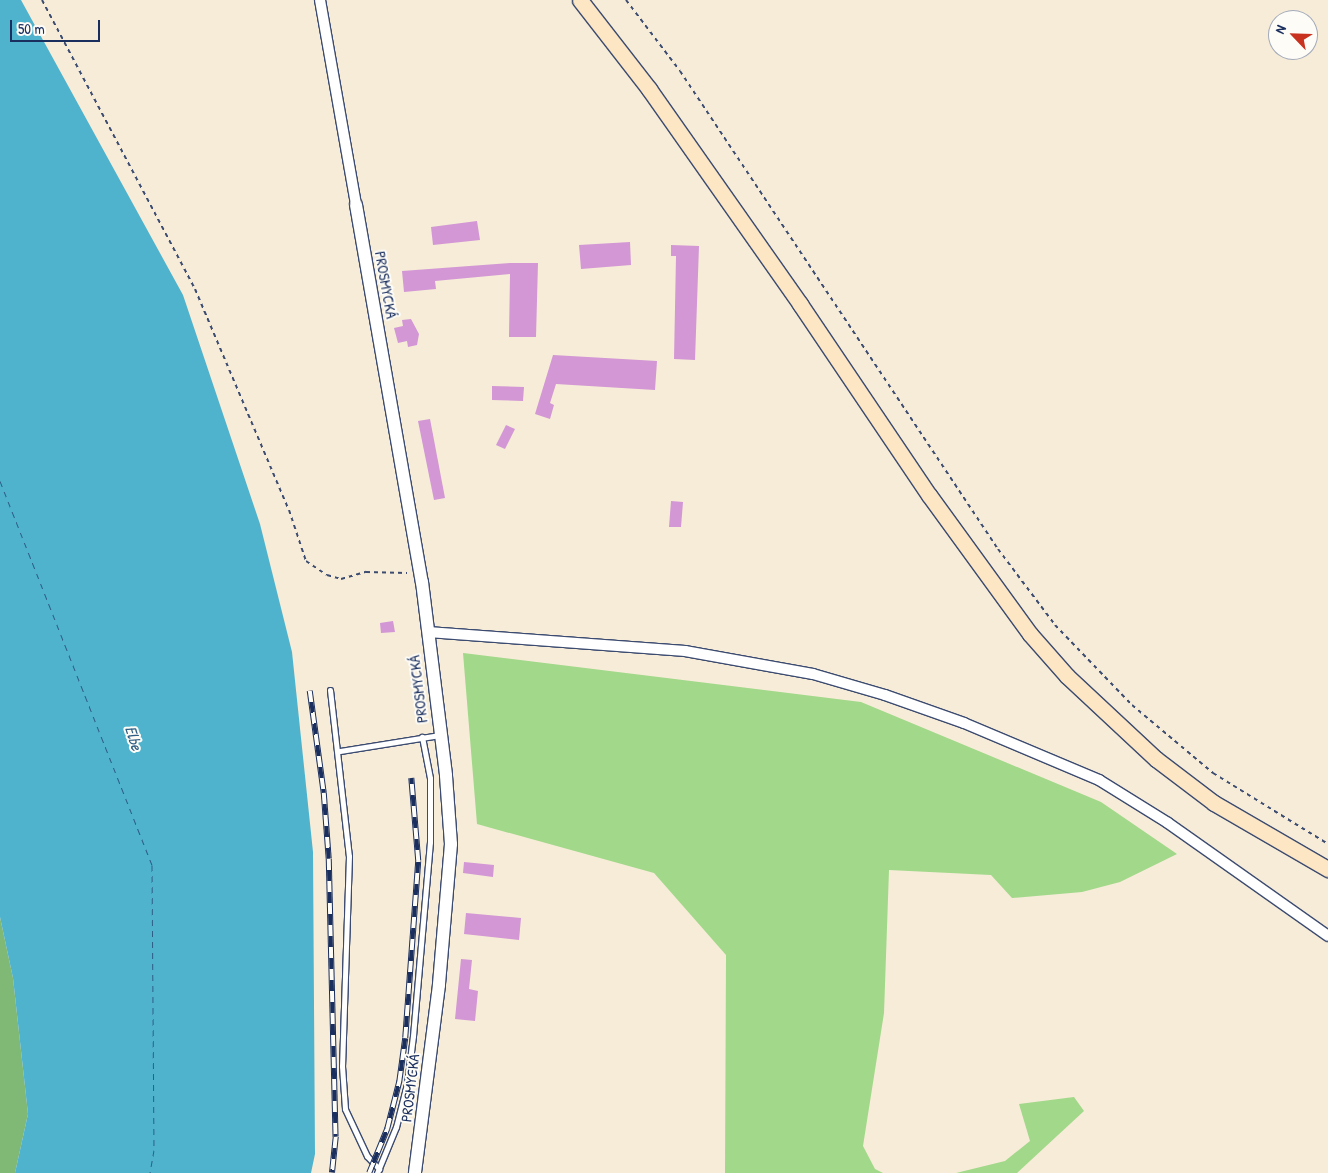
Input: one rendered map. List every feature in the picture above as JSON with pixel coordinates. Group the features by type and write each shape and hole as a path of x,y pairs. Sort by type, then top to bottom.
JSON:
{"main road":[{"path":"580,0 649,89 998,592 1061,669 1156,759 1202,794 1279,843 1328,869"}],"street":[{"path":"320,0 356,205"},
{"name":"PROSMYCKÁ","path":"356,205 422,582 451,844 439,985 416,1173"},
{"path":"428,632 685,651 814,674 885,694 964,723 1099,780 1168,823 1328,936"}],"lane":[{"path":"330,690 340,752 349,856 342,1066 345,1109 367,1156 378,1171"},
{"path":"340,752 440,734"},
{"path":"378,1171 396,1127 407,1084 413,1036 430,842 430,778 422,738"}],"path":[{"path":"42,0 195,289 289,510 306,561 327,575 341,580 366,572 406,572 422,582"},
{"path":"626,0 680,70 998,550 1055,625 1132,705 1213,773 1328,844"}],"green space":[{"path":"463,653 861,702 1101,802 1177,854 1120,882 1082,892 1012,898 991,875 889,870 884,1013 863,1146 875,1169 883,1173 725,1173 726,955 654,873 477,824"},
{"path":"0,917 13,978 28,1114 15,1173 0,1173"},
{"path":"1074,1097 1084,1111 1017,1173 956,1173 1005,1161 1030,1141 1019,1104"}],"water":[{"name":"Elbe","path":"0,0 21,0 183,295 260,524 292,652 313,852 315,1154 311,1173 15,1173 28,1114 13,978 0,917"}],"building":[{"path":"477,221 480,240 433,245 431,227"},
{"path":"630,242 631,265 581,269 579,245"},
{"path":"671,245 699,246 695,360 674,359 676,256 671,256"},
{"path":"510,263 538,263 536,337 509,337 510,274 435,281 436,289 404,292 402,271"},
{"path":"411,319 419,334 417,345 408,347 407,341 398,343 394,328 403,326 402,320"},
{"path":"553,355 657,361 655,390 556,384 550,403 554,405 550,419 535,414"},
{"path":"492,386 524,387 523,401 492,400"},
{"path":"430,419 445,498 434,500 418,421"},
{"path":"506,425 515,429 505,449 496,445"},
{"path":"671,501 683,502 681,527 669,527"},
{"path":"393,621 395,632 381,633 380,623"},
{"path":"464,862 494,865 493,877 463,873"},
{"path":"466,913 521,918 519,940 464,934"},
{"path":"461,959 472,960 469,989 478,991 475,1021 455,1019"}],"ferry route":[{"path":"0,481 152,865 154,1150 150,1173"}],"railway":[{"path":"310,691 324,793 329,859 336,1137 332,1173"},
{"path":"369,1173 387,1129 399,1082 405,1038 418,861 411,778"}]}
